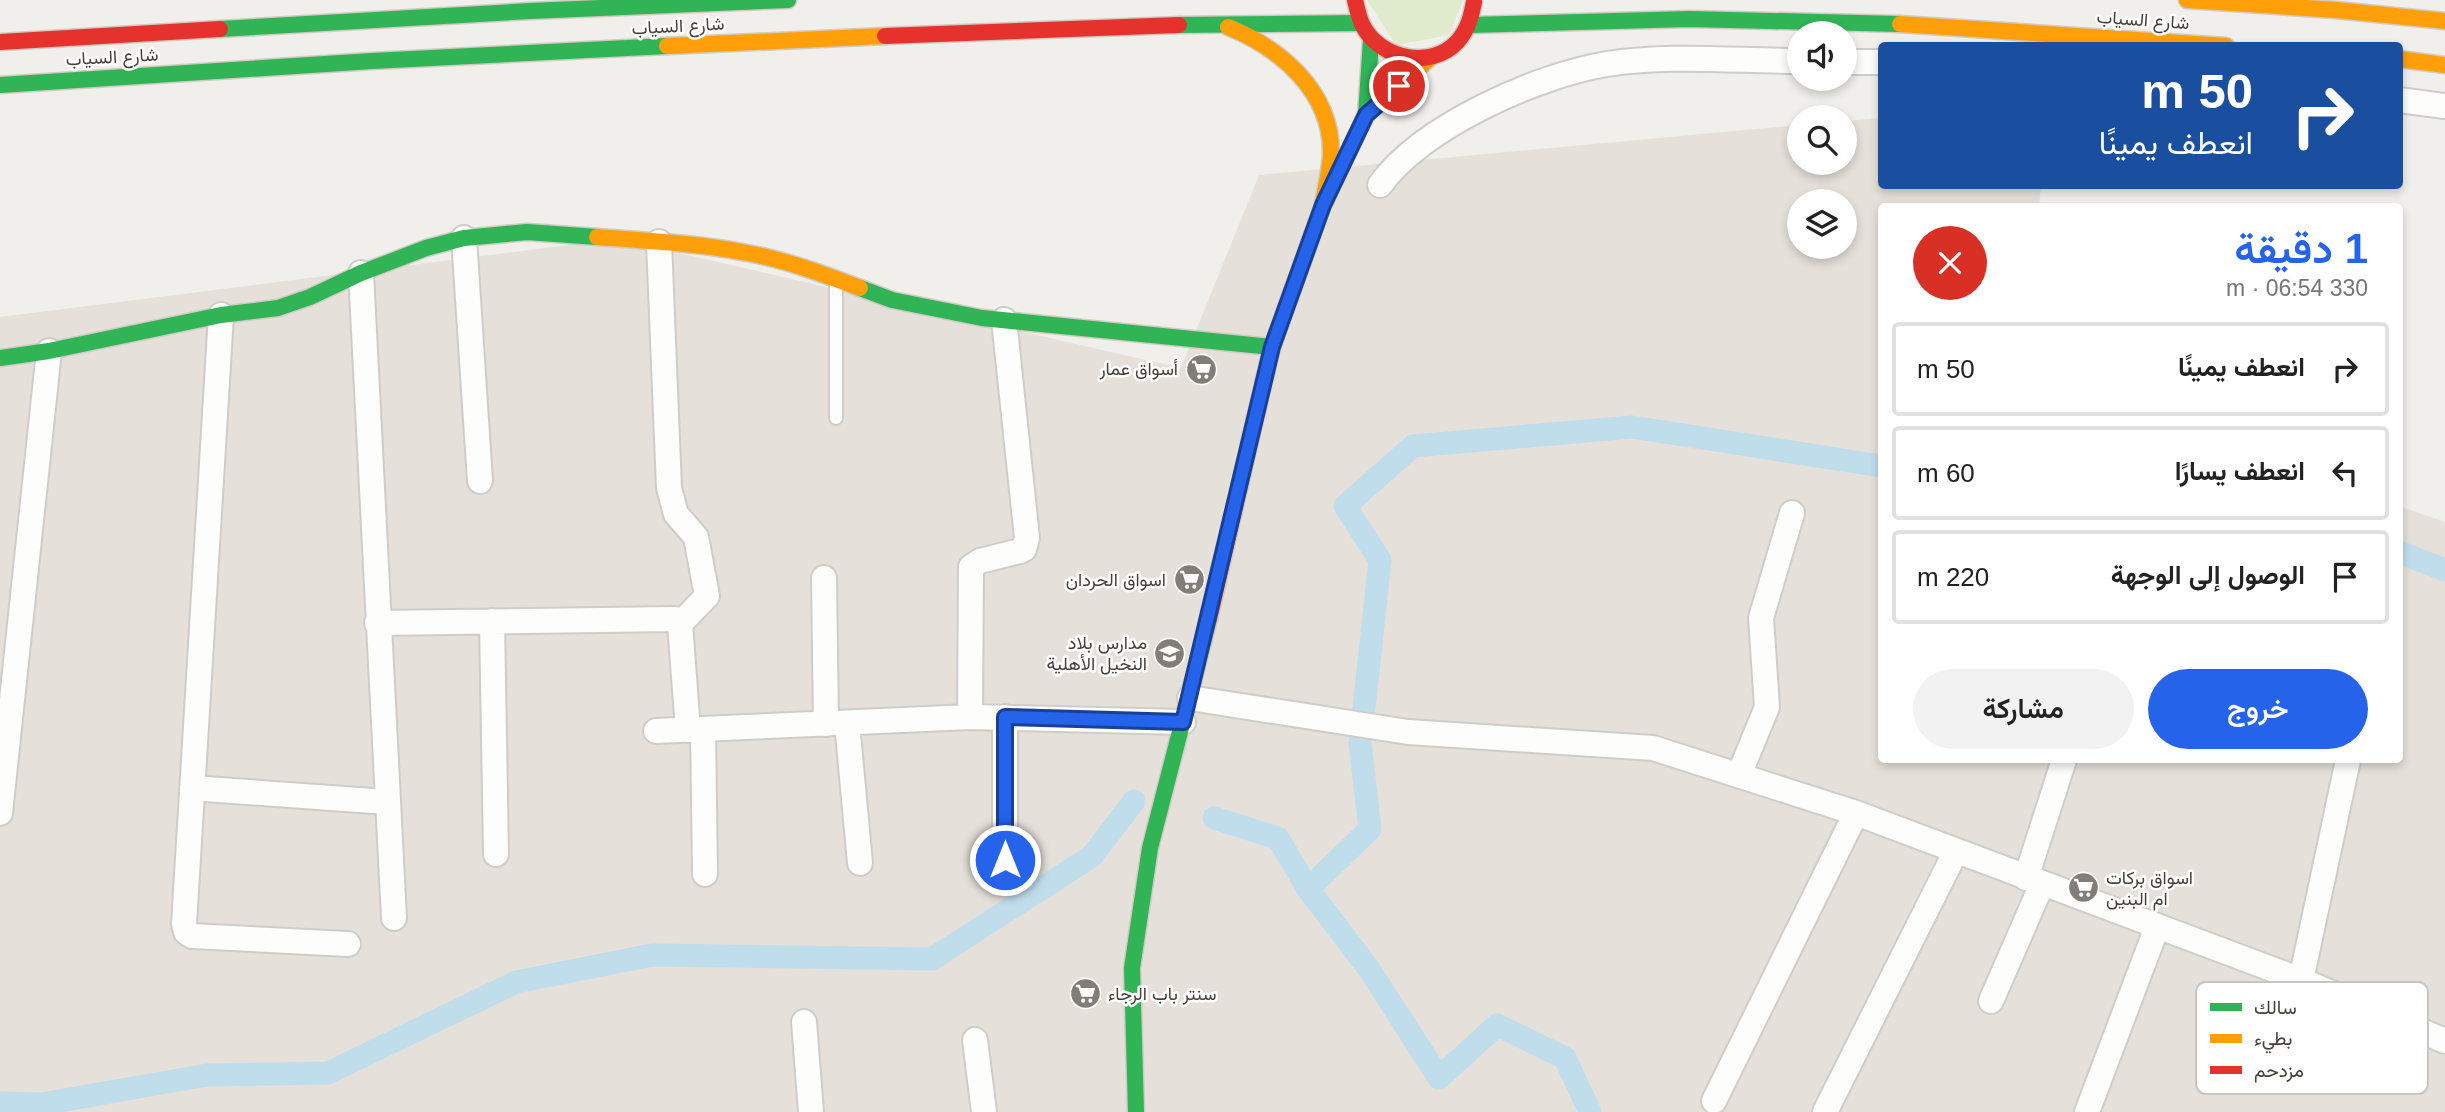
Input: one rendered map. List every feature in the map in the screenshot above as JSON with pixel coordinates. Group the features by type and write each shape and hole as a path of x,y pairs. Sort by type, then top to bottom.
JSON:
{"main road":[{"name":"شارع السياب","path":"0,42 516,12 788,0"},
{"path":"1355,0 1360,23 1371,40 1399,57 1415,59 1431,57 1447,50 1459,39 1469,25 1474,0"},
{"name":"شارع السياب","path":"2187,0 2349,11 2445,22"},
{"name":"شارع السياب","path":"1469,25 1689,19 1912,24 2170,42"},
{"name":"شارع السياب","path":"0,85 372,61 737,43 1219,25 1360,23"},
{"path":"1219,25 1239,31 1278,55 1298,74 1324,110 1331,152 1323,205"},
{"path":"1136,1112 1132,968 1150,848 1190,698 1272,347 1323,205 1366,115 1371,40"},
{"path":"1366,115 1431,57"},
{"path":"2403,60 2445,65"},
{"path":"0,358 49,351 220,315 278,308 426,248 464,238 527,232 696,245 748,253 811,269 892,300 982,318 1272,347"}],"street":[{"path":"1380,185 1400,162 1419,146 1469,112 1564,75 1605,64 1651,60 1787,61"},
{"path":"1857,62 1878,62"},
{"path":"2403,101 2445,106"},
{"path":"464,238 480,481"},
{"path":"659,242 669,488 676,514 696,537 707,596 680,624"},
{"path":"361,273 394,918"},
{"path":"220,315 184,924 186,932 192,936 348,944"},
{"path":"970,717 971,567 979,561 1024,549 1027,538 1004,320"},
{"path":"0,813 49,351"},
{"path":"1739,775 1767,707 1761,618 1792,513"},
{"path":"824,578 836,724 860,863"},
{"path":"377,623 675,619 680,624 695,729 705,874"},
{"path":"492,621 496,854"},
{"path":"1190,698 1408,732 1653,748 1856,813 2306,982"},
{"path":"656,731 970,717 1183,722"},
{"path":"1005,717 1005,860"},
{"path":"1991,1001 2034,881 2063,763"},
{"path":"2301,980 2347,763"},
{"path":"192,788 387,802"},
{"path":"1714,1101 1856,813"},
{"path":"1825,1112 1956,851"},
{"path":"2087,1112 2157,927"},
{"path":"804,1022 811,1112"},
{"path":"2428,1034 2445,1041"},
{"path":"975,1040 984,1112"}],"lane":[{"path":"836,279 836,418"}],"shaded area":[{"path":"1878,118 1878,189 2041,189 2039,203 1878,203 1878,763 2403,763 2403,507 2445,522 2445,1112 0,1112 0,317 617,239 1181,368 1259,175 1787,126 1787,175 1857,175 1857,120"}],"green space":[{"path":"1367,0 1463,0 1449,35 1396,45"}],"waterway":[{"path":"1364,708 1380,560 1345,506 1413,446 1632,427 1878,466"},
{"path":"2403,554 2445,570"},
{"path":"1308,889 1370,829 1360,743"},
{"path":"0,1103 42,1104 207,1075 328,1073 516,982 652,955 932,959 1092,856 1134,801"},
{"path":"1214,818 1278,838 1308,889 1369,969 1439,1078 1497,1025 1565,1058 1590,1112"}],"traffic: fast":[{"path":"220,29 530,11 788,0"},
{"path":"1469,25 1689,19 1900,24"},
{"path":"1179,25 1360,23"},
{"path":"1255,419 1272,347 1323,205 1366,115 1371,40"},
{"path":"0,85 372,61 667,46"},
{"path":"0,358 49,351 221,315 278,308 426,248 464,238 527,232 597,237"},
{"path":"860,288 892,300 982,318 1272,347"},
{"path":"1136,1112 1132,968 1150,848 1209,619"}],"traffic: slow":[{"path":"2187,0 2336,10 2445,21"},
{"path":"1900,24 2167,42"},
{"path":"1228,27 1266,47 1299,74 1312,91 1329,130 1330,165 1323,205"},
{"path":"667,46 885,36"},
{"path":"1366,115 1431,57"},
{"path":"2403,60 2445,65"},
{"path":"597,237 747,253 790,263 860,288"}],"traffic: jam":[{"path":"1355,0 1362,23 1381,46 1393,53 1420,58 1446,51 1457,42 1466,28 1474,2"},
{"path":"885,36 1179,25"},
{"path":"0,42 220,29"},
{"path":"1209,619 1255,419"}],"place":[{"name":"أسواق عمار","path":"1201,369"},
{"name":"اسواق الحردان","path":"1189,580"},
{"name":"مدارس بلاد النخيل الأهلية","path":"1170,653"},
{"name":"اسواق بركات ام البنين","path":"2083,888"},
{"name":"سنتر باب الرجاء","path":"1085,994"}],"route":[{"path":"1005,860 1005,717 1183,722 1272,347 1323,205 1366,115 1399,86"}]}
